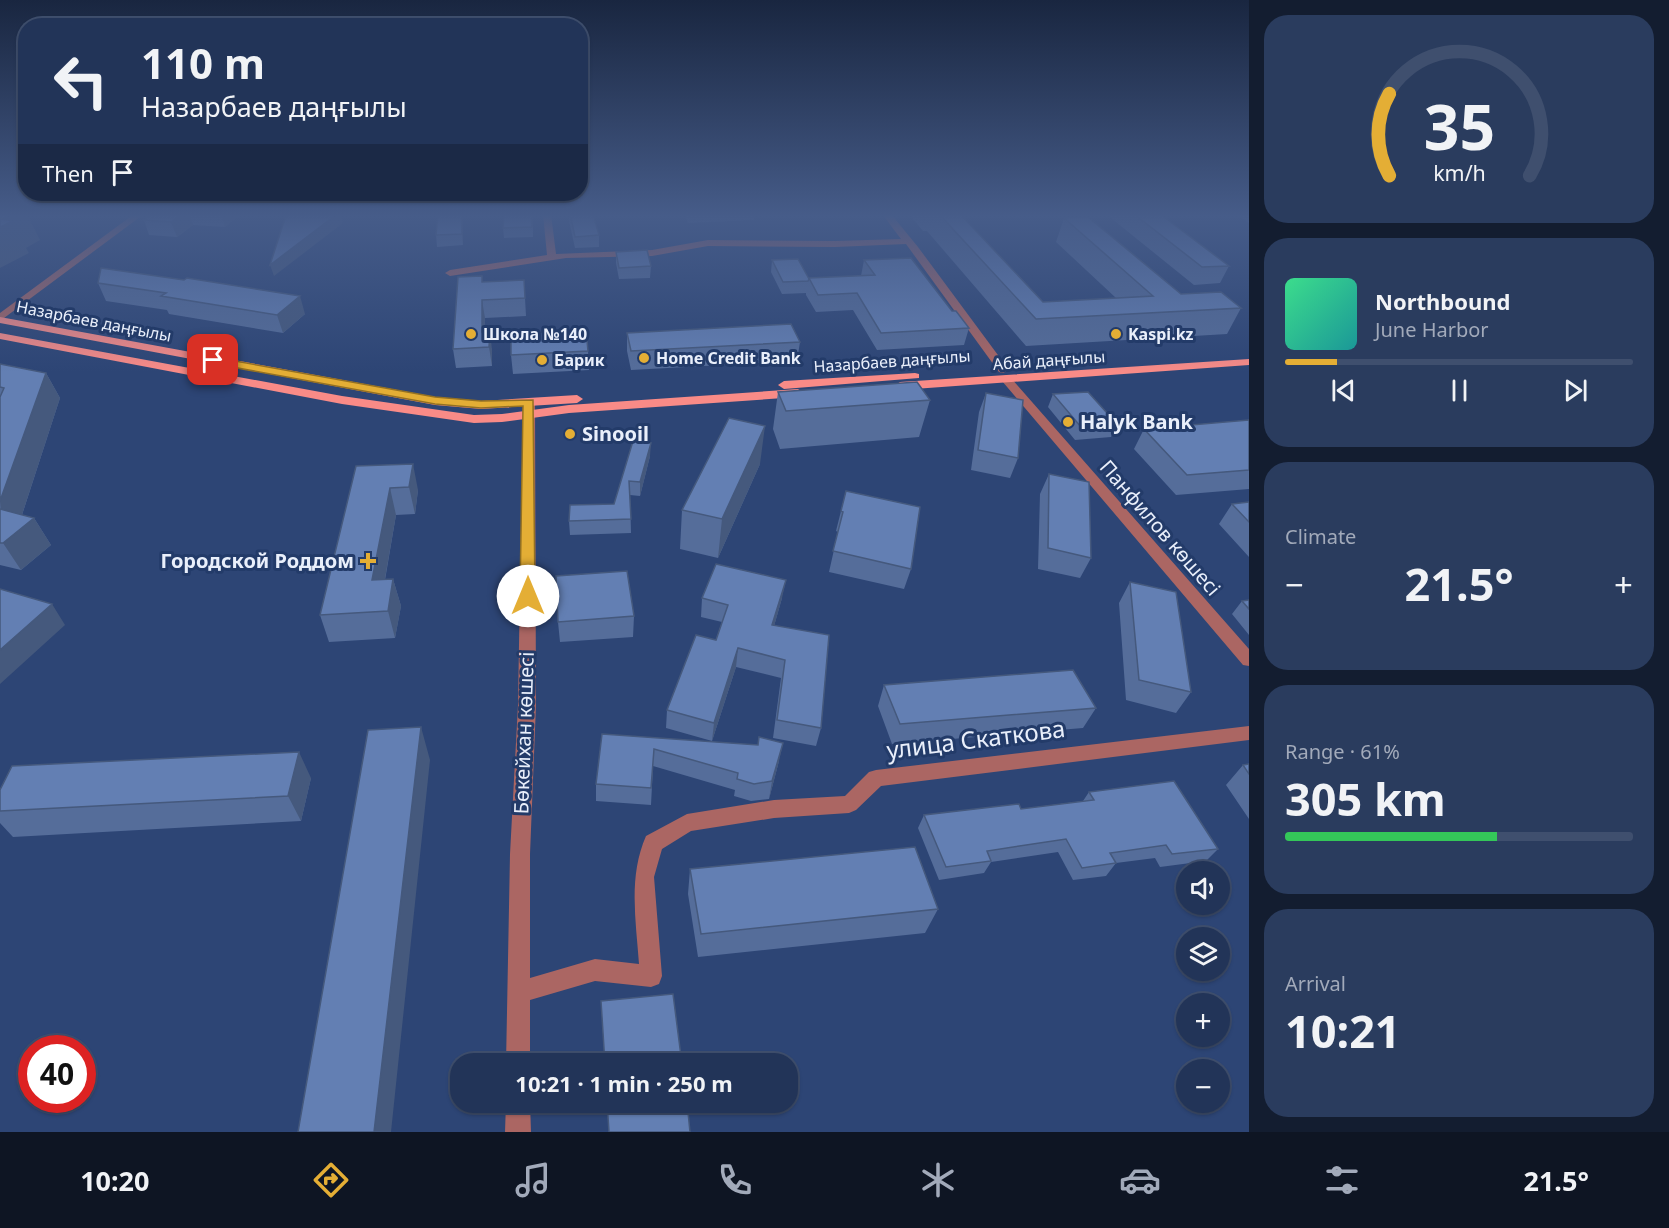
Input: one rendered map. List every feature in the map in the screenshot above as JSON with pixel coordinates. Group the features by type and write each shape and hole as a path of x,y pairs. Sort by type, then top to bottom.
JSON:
{"main road":[{"name":"Назарбаев даңғылы","path":"0,319 435,401 529,408"},
{"name":"Назарбаев даңғылы","path":"0,336 411,412 474,419 529,408"},
{"name":"Абай даңғылы","path":"529,408 569,409 1249,354"},
{"name":"Абай даңғылы","path":"1005,375 1249,362"}],"street":[{"path":"0,319 70,267"},
{"path":"450,273 489,267"},
{"name":"Панфилов көшесі","path":"928,267 994,356 1018,394 1249,660"},
{"name":"Бөкейхан көшесі","path":"518,1053 520,854 527,705 529,408"},
{"name":"улица Скаткова","path":"519,992 595,970 651,976 644,877 653,843 687,823 774,809 849,804 876,778 1249,733"},
{"path":"518,1113 518,1132"}],"building":[{"path":"775,267 802,267 809,279 808,281 783,282"},
{"path":"869,267 918,267 952,311 956,311 969,328 881,333 857,293 818,295 809,278 875,275"},
{"path":"988,267 1010,267 1043,302 1153,296 1120,267 1148,267 1181,294 1221,292 1241,308 1036,319"},
{"path":"101,268 184,280 187,278 300,296 277,315 161,296 166,293 98,283"},
{"path":"482,276 482,282 524,280 525,298 482,300 482,332 490,331 489,347 453,349 458,277"},
{"path":"791,324 800,342 631,351 627,333"},
{"path":"586,330 588,351 511,355 511,334"},
{"path":"0,364 46,373 0,501 0,397 4,388 0,387"},
{"path":"917,382 930,400 786,411 778,392"},
{"path":"1088,392 1117,424 1081,427 1053,394"},
{"path":"986,393 1023,400 1018,458 978,450"},
{"path":"729,418 765,426 722,519 682,510"},
{"path":"1249,420 1249,470 1187,475 1144,429"},
{"path":"633,441 651,443 640,482 629,481 631,519 569,521 570,505 614,504"},
{"path":"413,464 409,487 390,488 372,580 393,579 388,611 320,615 356,466"},
{"path":"1049,474 1089,482 1091,558 1048,548"},
{"path":"846,491 920,507 911,569 833,551"},
{"path":"1249,502 1249,522 1232,504"},
{"path":"0,509 34,518 0,543"},
{"path":"716,564 786,580 772,625 829,635 821,728 777,720 785,660 738,648 714,723 667,710 696,635 716,640 728,605 702,598"},
{"path":"627,571 634,616 558,622 556,576"},
{"path":"1130,582 1176,592 1191,692 1139,680"},
{"path":"0,589 52,604 0,650"},
{"path":"1249,600 1249,609 1242,601"},
{"path":"1073,670 1096,708 900,724 884,685"},
{"path":"421,727 374,1132 298,1132 368,730"},
{"path":"602,734 758,745 759,737 783,743 772,781 754,784 737,779 738,773 654,749 651,788 596,784"},
{"path":"299,752 288,796 0,811 0,790 12,766"},
{"path":"1249,764 1249,774 1243,765"},
{"path":"1174,781 1218,849 1172,854 1166,845 1110,853 1116,863 1082,868 1066,839 987,851 991,861 946,867 924,815 1019,804 1021,809 1094,800 1089,792"},
{"path":"915,847 938,909 701,934 690,869"},
{"path":"673,994 681,1053 604,1053 601,1001"},
{"path":"608,1113 688,1113 690,1132 609,1132"}],"place":[{"name":"Школа №140","path":"471,334"},
{"name":"Kaspi.kz","path":"1116,334"},
{"name":"Home Credit Bank","path":"644,358"},
{"name":"Барик","path":"542,360"},
{"name":"Halyk Bank","path":"1068,422"},
{"name":"Sinooil","path":"570,434"},
{"name":"Городской Роддом","path":"368,561"}],"route":[{"path":"213,360 435,401 481,405 529,402 528,596"}]}
